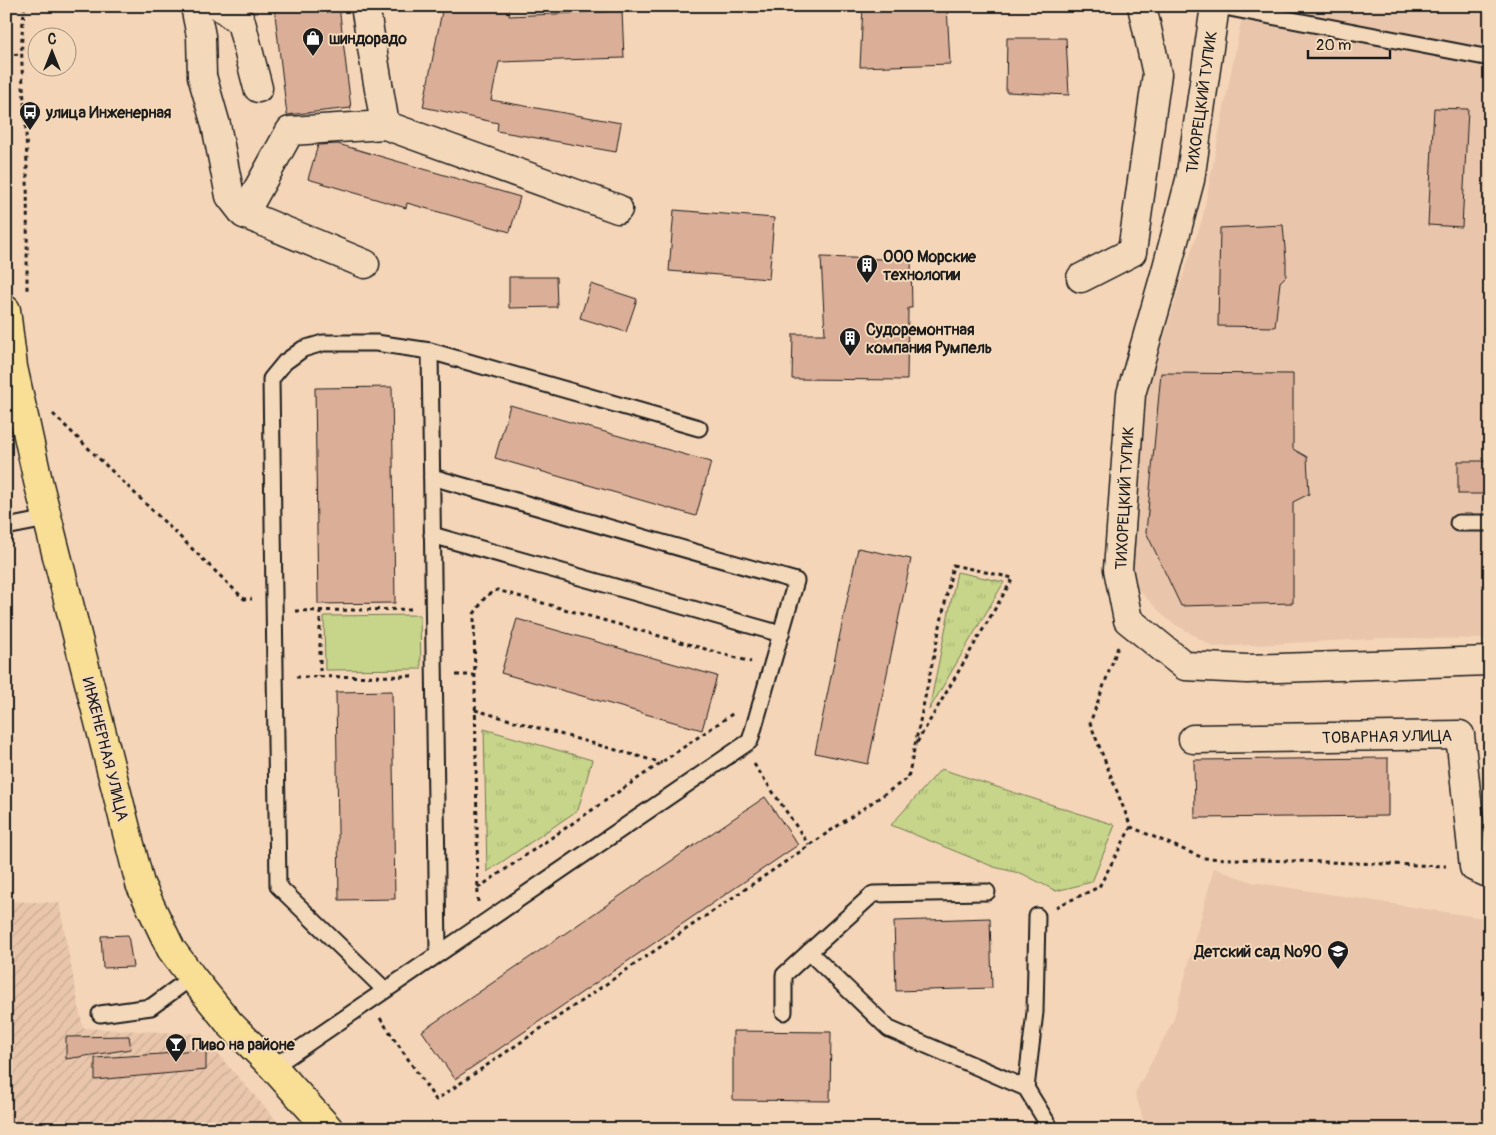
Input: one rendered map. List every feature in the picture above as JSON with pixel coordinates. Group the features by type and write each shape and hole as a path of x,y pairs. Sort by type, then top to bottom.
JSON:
{"main road":[{"name":"ИНЖЕНЕРНАЯ УЛИЦА","path":"17,302 13,367 47,519 140,884 171,949 230,1024 273,1067 340,1123"}],"street":[{"path":"196,6 201,36 202,76 216,125 230,196 244,214 365,264"},
{"path":"220,6 241,22 258,88"},
{"path":"365,6 385,125"},
{"path":"1081,278 1132,252 1157,74 1142,6"},
{"name":"ТИХОРЕЦКИЙ ТУПИК","path":"1128,620 1118,569 1130,394 1190,180 1215,6"},
{"path":"244,214 290,131 385,125 618,209"},
{"path":"1128,620 1185,666 1247,669 1490,661"},
{"name":"ТОВАРНАЯ УЛИЦА","path":"1193,739 1460,735 1482,871"}],"lane":[{"path":"1219,6 1490,58"},
{"path":"386,990 278,886 271,379 285,362 303,349 323,343 376,343 430,351 699,428"},
{"path":"430,351 438,954"},
{"path":"273,1067 750,741 796,581 432,477"},
{"path":"6,527 47,519"},
{"path":"1458,523 1490,523"},
{"path":"432,535 781,634"},
{"path":"784,1012 784,975 873,894 987,892"},
{"path":"1026,1088 1036,1012 1037,916"},
{"path":"809,952 889,1029 1026,1088 1051,1129"},
{"path":"100,1014 151,1007 192,977"}],"path":[{"path":"17,302 28,187 22,54 25,6"},
{"path":"6,55 22,54"},
{"path":"47,409 244,599 274,605 320,610 433,609"},
{"path":"369,1002 436,1100 908,778 953,565 1013,578 915,746"},
{"path":"478,927 474,614 486,596 497,590 772,668"},
{"path":"320,610 320,677"},
{"path":"1128,620 1090,722 1131,827 1202,858 1482,871"},
{"path":"275,678 474,674"},
{"path":"475,710 662,763"},
{"path":"477,888 737,711"},
{"path":"742,747 809,846"},
{"path":"1037,916 1099,888 1131,827"},
{"path":"340,1123 362,1129"}],"shaded area":[{"path":"1244,6 1490,6 1490,639 1390,638 1213,647 1168,620 1132,583 1141,412 1202,220"},
{"name":"Детский сад №90","path":"1214,868 1252,882 1490,919 1490,1129 1146,1129 1135,1093 1173,1021"},
{"path":"6,901 59,903 83,1028 200,1034 284,1129 6,1129"}],"green space":[{"path":"957,572 1004,582 929,710"},
{"path":"420,615 421,669 325,670 324,616"},
{"path":"484,729 592,760 578,810 487,872"},
{"path":"941,769 1115,825 1092,882 1056,891 1023,874 994,867 891,825"}],"building":[{"name":"шиндорадо","path":"274,6 339,6 351,108 287,115"},
{"path":"443,6 510,6 509,16 622,11 624,58 499,62 491,100 621,123 616,152 497,131 498,123 423,107"},
{"path":"863,6 947,6 950,64 860,67"},
{"path":"1007,38 1066,38 1069,95 1006,92"},
{"path":"1434,108 1468,109 1462,227 1428,225"},
{"path":"338,144 520,197 510,232 407,203 406,208 308,179 318,145"},
{"path":"674,210 774,218 769,279 669,271"},
{"path":"1283,225 1286,276 1280,282 1275,327 1218,326 1220,228"},
{"path":"821,257 911,260 912,308 908,308 907,380 792,379 793,334 825,334"},
{"path":"509,277 556,277 557,307 509,308"},
{"path":"591,284 637,299 626,332 580,318"},
{"path":"1161,373 1293,374 1293,449 1307,457 1309,494 1293,502 1293,603 1181,606 1146,532"},
{"path":"392,387 395,603 318,604 315,388"},
{"path":"510,405 711,462 696,516 495,458"},
{"path":"1458,461 1490,461 1490,494 1458,494"},
{"path":"858,548 911,559 868,764 815,753"},
{"path":"517,619 717,676 702,730 501,673"},
{"path":"392,691 395,899 339,900 336,692"},
{"path":"1388,758 1388,816 1195,818 1194,760"},
{"path":"765,797 798,845 455,1079 422,1031"},
{"path":"990,918 992,988 896,991 894,921"},
{"path":"128,935 133,967 103,968 101,936"},
{"path":"733,1031 831,1032 830,1101 733,1100"},
{"path":"129,1036 131,1049 66,1059 66,1037"},
{"path":"206,1048 206,1070 95,1080 95,1058 162,1054"}],"place":[{"name":"шиндорадо","path":"313,57"},
{"name":"улица Инженерная","path":"30,131"},
{"name":"ООО Морские технологии","path":"867,284"},
{"name":"Судоремонтная компания Румпель","path":"850,357"},
{"name":"Детский сад №90","path":"1338,970"},
{"name":"Пиво на районе","path":"176,1063"}]}
